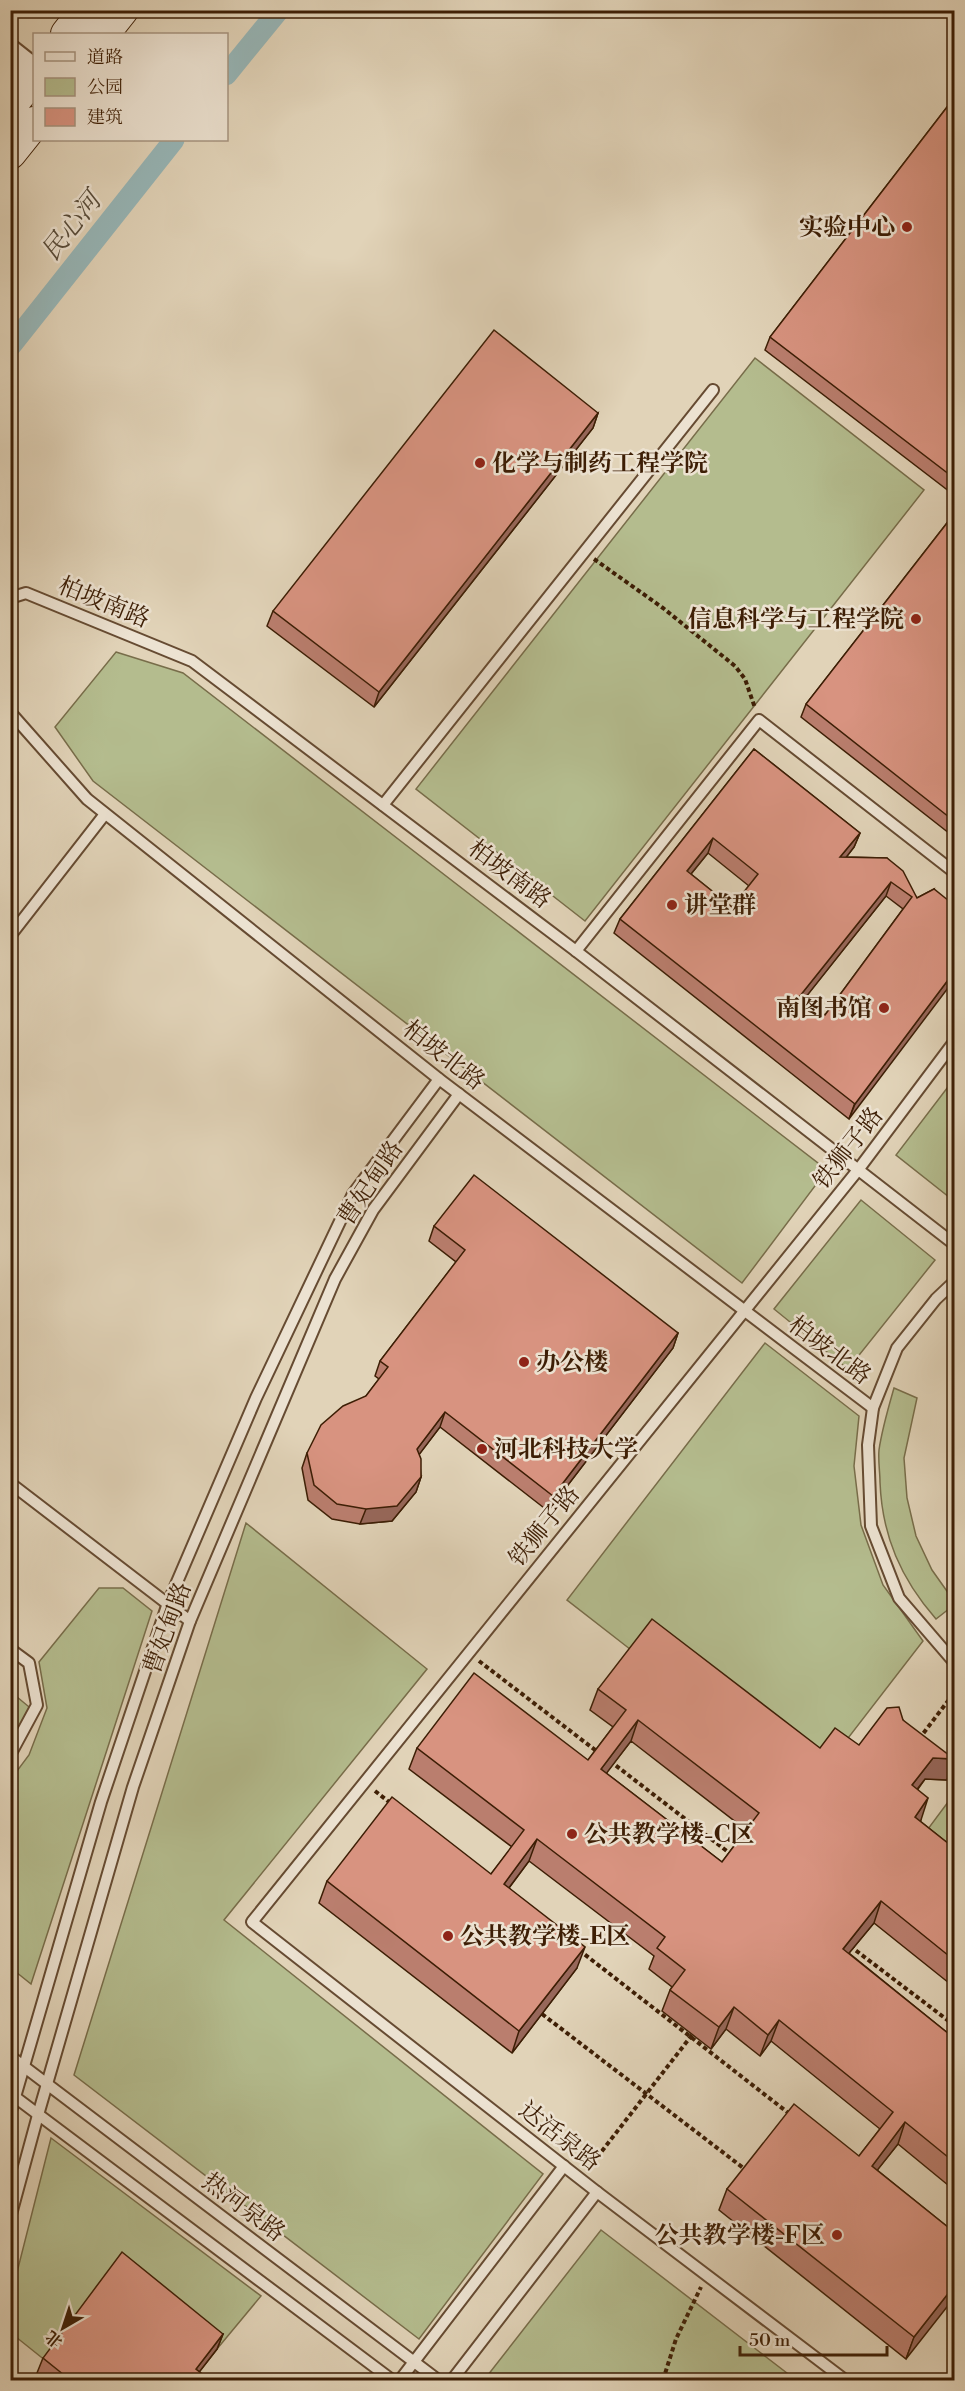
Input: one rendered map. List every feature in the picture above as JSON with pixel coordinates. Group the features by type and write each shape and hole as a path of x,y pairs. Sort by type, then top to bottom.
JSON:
{"main road":[{"path":"68,33 86,10"},
{"path":"104,33 122,10"},
{"path":"10,106 33,76"},
{"path":"10,153 33,124"}],"street":[{"path":"10,51 33,69"}],"lane":[{"path":"383,805 713,390"},
{"name":"柏坡南路","path":"10,598 26,593 192,661 576,951 954,1244"},
{"name":"柏坡北路","path":"10,712 87,799 105,814 439,1079 873,1408"},
{"path":"576,951 759,720 954,872"},
{"path":"10,936 105,814"},
{"name":"铁狮子路","path":"252,1922 858,1170 954,1041"},
{"name":"曹妃甸路","path":"10,2114 13,2096 24,2067 101,1802 168,1604 255,1398 353,1194 439,1079"},
{"name":"曹妃甸路","path":"10,2218 133,1787 190,1621 335,1279 373,1210 459,1094"},
{"path":"954,1282 936,1299 897,1348 873,1408 868,1445 871,1526 899,1598 954,1662"},
{"path":"10,1483 190,1621"},
{"path":"10,1649 29,1663 37,1705 10,1755"},
{"name":"达活泉路","path":"252,1922 597,2192 845,2380"},
{"name":"热河泉路","path":"10,2056 438,2380"},
{"name":"热河泉路","path":"13,2096 392,2380"},
{"path":"400,2380 564,2166"},
{"path":"452,2380 597,2192"}],"path":[{"path":"584,552 663,608 735,666 745,679 759,720"},
{"path":"468,1653 738,1860"},
{"path":"912,1748 954,1693"},
{"path":"364,1782 401,1811"},
{"path":"841,1938 954,2025"},
{"path":"578,1949 794,2117"},
{"path":"542,2014 749,2173"},
{"path":"581,2179 697,2027"},
{"path":"663,2380 675,2339 707,2276"}],"green space":[{"path":"755,358 924,490 585,921 416,789"},
{"path":"116,652 183,673 827,1170 742,1283 93,781 55,727"},
{"path":"954,1079 954,1201 896,1155"},
{"path":"861,1200 935,1260 848,1369 774,1309"},
{"path":"765,1343 859,1416 854,1466 861,1525 883,1585 923,1641 835,1755 812,1770 635,1653 567,1600"},
{"path":"894,1388 917,1398 904,1458 907,1498 916,1536 932,1570 954,1601 954,1605 936,1619 903,1572 889,1539 885,1521 879,1450"},
{"path":"246,1523 427,1669 224,1920 543,2174 419,2339 74,2075"},
{"path":"99,1588 123,1588 152,1611 31,1984 11,1968 11,1779 29,1755 47,1708 39,1662"},
{"path":"11,1692 34,1711 11,1741"},
{"path":"954,1794 954,1876 916,1845"},
{"path":"51,2138 261,2296 217,2349 117,2268 46,2361 11,2333 11,2296"},
{"path":"601,2230 796,2380 484,2380"}],"building":[{"name":"实验中心","path":"954,98 954,478 770,337"},
{"path":"494,330 598,413 379,692 273,611"},
{"name":"信息科学与工程学院","path":"954,514 954,821 806,704"},
{"path":"754,749 860,833 840,857 887,858 903,871 917,898 934,889 954,905 954,972 855,1104 620,919","holes":["713,838 758,874 732,907 687,871","891,882 912,897 825,1015 799,997"]},
{"name":"办公楼","path":"474,1175 678,1333 553,1496 445,1412 417,1449 421,1459 421,1477 397,1506 366,1509 337,1504 314,1485 307,1453 321,1425 343,1406 366,1396 388,1367 380,1361 465,1250 434,1226"},
{"path":"652,1619 820,1748 835,1728 859,1745 887,1708 899,1707 903,1720 954,1759 933,1758 912,1785 928,1798 915,1817 954,1848 954,1960 881,1901 843,1949 949,2034 954,2027 954,2162 905,2122 872,2166 954,2232 954,2286 914,2337 727,2189 794,2104 859,2156 893,2112 779,2020 768,2035 734,2007 719,2027 670,1990 685,1970 657,1948 665,1937 537,1839 504,1884 585,1947 519,2031 327,1881 392,1797 491,1874 524,1830 417,1748 474,1673 588,1760 626,1710 598,1689","holes":["638,1720 759,1813 722,1862 601,1769"]},
{"path":"122,2252 223,2334 196,2369 210,2380 60,2380 64,2375 43,2358"}],"waterway":[{"name":"民心河","path":"228,73 279,10"},
{"name":"民心河","path":"10,347 173,141"}],"place":[{"name":"实验中心","path":"907,227"},
{"name":"化学与制药工程学院","path":"480,463"},
{"name":"信息科学与工程学院","path":"916,619"},
{"name":"讲堂群","path":"672,905"},
{"name":"南图书馆","path":"884,1008"},
{"name":"办公楼","path":"524,1362"},
{"name":"河北科技大学","path":"482,1449"},
{"name":"公共教学楼-C区","path":"572,1834"},
{"name":"公共教学楼-E区","path":"448,1936"},
{"name":"公共教学楼-F区","path":"837,2235"}]}
